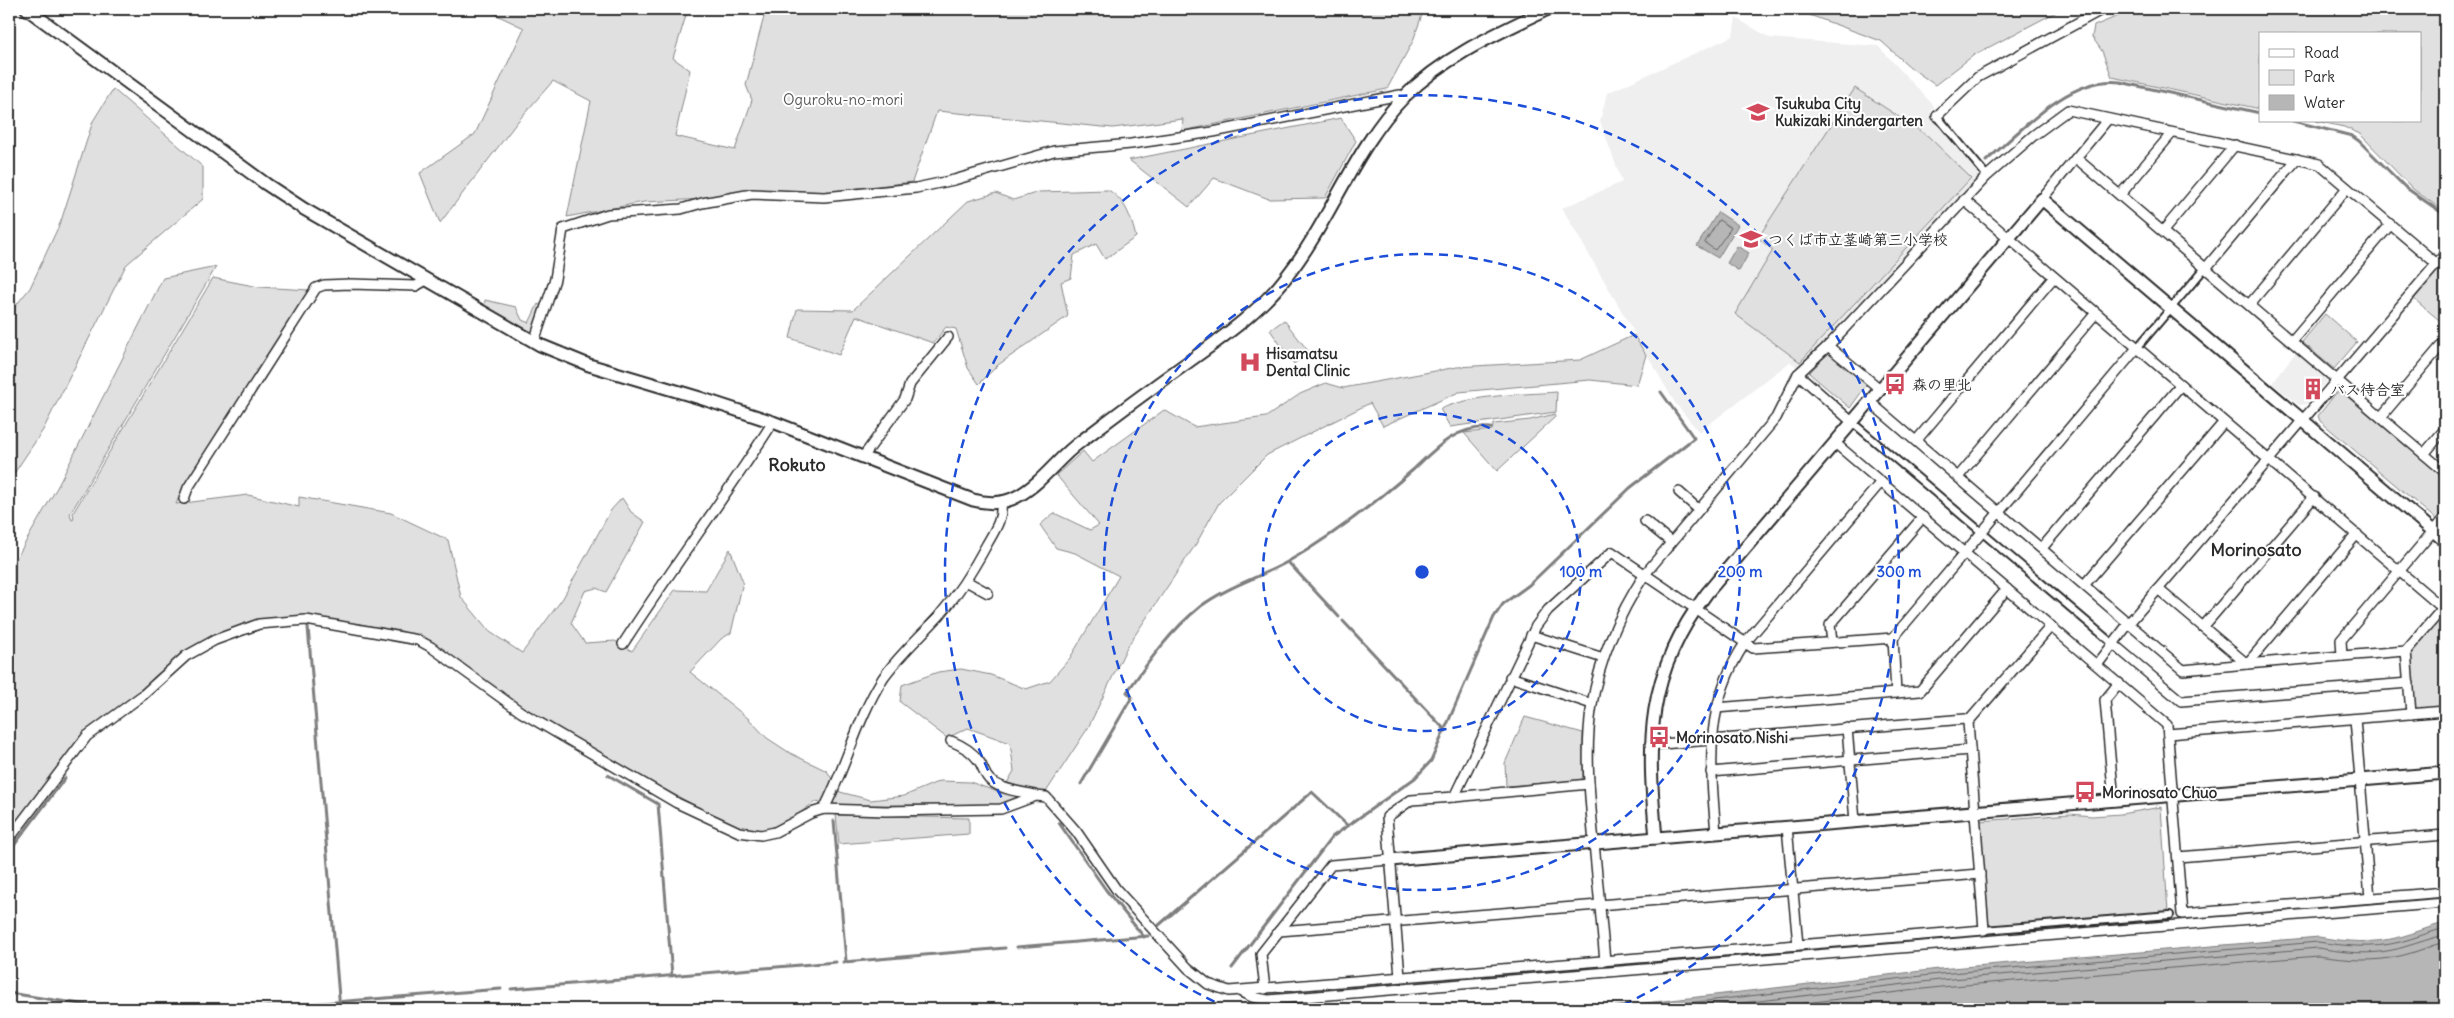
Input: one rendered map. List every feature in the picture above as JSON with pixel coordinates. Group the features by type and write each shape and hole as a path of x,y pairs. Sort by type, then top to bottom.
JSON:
{"street":[{"path":"27,9 266,184 304,209 534,342 589,365 773,422 972,500 1001,502 1022,493 1077,444 1228,333 1268,299 1311,242 1376,131 1414,88 1448,61 1548,9"},
{"path":"1987,176 1937,116 1978,77 2102,9"},
{"path":"534,342 555,279 563,229 608,214 681,209 702,203 752,194 824,197 907,189 954,180 1054,151 1132,144 1213,132 1400,95"},
{"path":"1605,961 1587,753 1592,704 1603,658 1628,600 1645,574 1671,542 1776,418 1798,374 1828,346 1987,176 2034,135 2068,110 2319,164 2437,264"},
{"path":"1656,838 1650,744 1656,702 1665,667 1673,648 1695,610 2108,119"},
{"path":"2120,195 2172,133"},
{"path":"2163,231 2235,145"},
{"path":"2076,158 2445,472"},
{"path":"1896,693 1892,638 2297,159"},
{"path":"2249,305 2347,188"},
{"path":"2042,199 2445,541"},
{"path":"1870,402 2085,584 2183,670 2406,651 2444,609 1964,200"},
{"path":"2292,341 2390,225"},
{"path":"2097,665 2112,643 2269,459 2339,381 2445,254"},
{"path":"1916,441 2054,278"},
{"path":"184,499 188,488 316,288 350,284 416,286 426,280"},
{"path":"1958,477 2096,313"},
{"path":"863,457 904,399 910,384 948,337"},
{"path":"2381,417 2445,341"},
{"path":"1828,346 1880,389"},
{"path":"1798,374 2181,702 2408,683"},
{"path":"2042,548 2181,385"},
{"path":"622,644 656,592 719,505 773,422"},
{"path":"2085,584 2224,422"},
{"path":"2424,454 2445,429"},
{"path":"1835,443 2167,724 2182,914 2445,892"},
{"path":"1716,833 1711,772 1711,740 1716,708 1731,666 1745,643 1881,482"},
{"path":"1679,492 1698,509"},
{"path":"2204,627 2314,497"},
{"path":"824,809 846,762 864,715 882,680 895,662 938,617 966,581 1002,518 1001,502"},
{"path":"1832,642 1830,625 1923,517"},
{"path":"2342,656 2341,640 2445,517"},
{"path":"1645,521 1671,542"},
{"path":"2247,664 2357,534"},
{"path":"1454,797 1531,635 1548,610 1612,552 1695,610 1745,643 1756,648 1892,638"},
{"path":"966,581 988,593"},
{"path":"1716,708 1920,691 2007,589"},
{"path":"2158,589 2247,664"},
{"path":"9,839 87,736 143,695 186,656 214,640 243,628 272,622 306,620 418,640 431,647 521,712 677,803 726,827 761,835 785,829 811,813 824,809 894,811 1001,809 1036,796"},
{"path":"1984,930 1968,722 2051,626"},
{"path":"1531,635 1603,658"},
{"path":"2406,651 2411,714"},
{"path":"1510,677 1592,704"},
{"path":"2114,801 2105,700 2118,683"},
{"path":"2168,734 2445,711"},
{"path":"1650,744 1965,719 1968,722"},
{"path":"2355,719 2370,898"},
{"path":"1847,728 1854,821"},
{"path":"951,741 971,753 979,761 989,780 995,784 1036,796 1046,797 1054,804 1116,889 1193,973 1214,987 1240,992 1252,998 1268,1000 2445,903"},
{"path":"1711,772 1970,750"},
{"path":"1265,989 1261,954 1331,865 2445,773"},
{"path":"1400,977 1387,817 1411,800 1589,784"},
{"path":"1787,827 1798,945"},
{"path":"2178,857 2445,835"},
{"path":"1280,931 1980,874"},
{"path":"1240,992 1400,977 2170,915"}],"shaded area":[{"name":"つくば市立茎崎第三小学校","path":"1736,18 1770,38 1878,46 1935,107 1930,112 1982,175 1799,368 1790,362 1699,432 1675,403 1562,208 1622,182 1600,121 1607,93 1733,36"},
{"path":"2296,352 2328,379 2307,404 2299,405 2272,383"}],"green space":[{"name":"Oguroku-no-mori","path":"484,9 688,9 673,58 690,70 675,136 735,150 752,100 746,85 766,9 1424,9 1413,41 1387,89 1182,131 1183,119 1113,128 937,111 912,182 807,194 644,202 567,217 591,101 553,81 518,121 440,223 420,173 475,134 524,28"},
{"path":"1793,9 2062,9 1974,55 1935,85 1910,67 1881,41"},
{"path":"2086,9 2445,9 2445,212 2413,189 2360,134 2344,127 2321,122 2422,122 2422,32 2259,32 2259,109 2112,77 2102,51 2092,37 2094,26 2123,14"},
{"path":"1855,88 1928,136 1971,178 1800,362 1735,314 1773,250 1758,238"},
{"path":"113,89 203,167 203,199 126,265 43,430 9,481 9,314 30,288 61,221 93,121"},
{"path":"1341,118 1356,141 1325,198 1269,199 1214,178 1189,207 1129,160"},
{"path":"1108,190 1123,204 1130,216 1136,237 1105,259 1096,244 1074,255 1071,278 1061,282 1068,316 998,365 979,384 968,368 956,329 946,327 933,343 856,316 839,355 790,338 797,309 853,310 968,201 996,193 1013,200 1039,192"},
{"path":"2445,262 2445,325 2414,299"},
{"path":"216,267 70,514 72,520 74,519 73,513 213,278 259,287 309,290 183,487 176,504 248,495 299,507 299,497 391,513 448,540 461,597 490,632 522,653 563,598 611,510 622,498 631,512 645,522 606,592 596,588 585,591 571,623 585,643 615,641 632,651 675,590 706,591 730,549 743,582 731,633 721,639 690,672 749,719 767,738 790,753 827,771 840,792 871,800 904,796 940,781 970,782 1001,793 1014,771 1010,743 968,728 947,738 900,702 902,685 938,672 961,669 991,675 1026,689 1050,681 1070,658 1119,576 1075,553 1056,548 1040,525 1054,513 1090,530 1099,525 1056,475 1083,451 1092,462 1164,410 1194,427 1266,417 1300,394 1326,383 1343,388 1457,367 1580,360 1634,335 1646,355 1637,385 1590,380 1459,392 1383,426 1370,403 1267,455 1219,503 1196,544 1127,647 1088,728 1046,792 1036,791 1000,805 836,805 815,802 780,827 759,830 746,829 723,821 578,742 521,706 423,639 401,631 309,616 251,621 217,634 188,649 154,677 141,691 107,717 106,715 83,734 9,832 9,571 59,484 163,278"},
{"path":"485,300 516,307 522,320 529,323 538,304 542,306 531,332 484,306"},
{"path":"2325,314 2357,342 2334,369 2302,342"},
{"path":"1284,320 1309,352 1294,364 1270,330"},
{"path":"1830,351 1868,383 1850,408 1809,373"},
{"path":"1557,392 1556,412 1450,427 1440,409 1468,400"},
{"path":"2342,392 2445,479 2445,527 2320,421 2318,416 2336,393"},
{"path":"1555,414 1555,417 1497,471 1464,433 1492,430 1494,424 1530,420"},
{"path":"2442,617 2445,617 2445,706 2414,709 2409,654"},
{"path":"1525,717 1583,733 1583,777 1581,780 1506,786 1505,763"},
{"path":"2161,807 2168,912 1989,926 1980,821 2070,814 2092,816 2121,814"},
{"path":"836,815 969,818 969,834 839,844"}],"water":[{"path":"1718,212 1738,225 1718,258 1697,246"},
{"path":"1737,246 1749,253 1739,271 1727,263"},
{"path":"2445,923 2445,1009 1594,1009 1939,969 2319,937 2349,941 2380,941"}],"waterway":[{"path":"1986,161 2047,108 2083,87 2101,82 2120,82 2259,113"},
{"path":"2297,122 2352,136 2405,187 2445,215"},
{"path":"1232,968 1332,837 1415,778 1431,761 1494,617 1503,604 1529,585 1630,488 1694,438 1661,392"},
{"path":"1081,784 1132,697 1127,692 1161,646 1190,615 1211,599 1278,567 1306,551 1354,518 1448,439 1468,430 1491,428"},
{"path":"1288,562 1339,617"},
{"path":"1343,621 1446,731"},
{"path":"308,627 340,1009"},
{"path":"608,775 658,804 672,976"},
{"path":"9,852 65,778"},
{"path":"1158,926 1312,792 1348,826"},
{"path":"834,821 846,961"},
{"path":"1059,823 1106,890 1144,937"},
{"path":"1017,947 1148,936"},
{"path":"844,962 1005,948"},
{"path":"511,989 836,962"},
{"path":"244,1009 501,989"},
{"path":"9,993 106,1008 139,1009"}],"place":[{"name":"Tsukuba City Kukizaki Kindergarten","path":"1758,112"},
{"name":"つくば市立茎崎第三小学校","path":"1751,239"},
{"name":"Hisamatsu Dental Clinic","path":"1250,362"},
{"name":"森の里北","path":"1895,384"},
{"name":"バス待合室","path":"2313,389"},
{"name":"Morinosato Nishi","path":"1659,737"},
{"name":"Morinosato Chuo","path":"2085,792"}],"district":[{"name":"Rokuto","path":"797,464"},
{"name":"Morinosato","path":"2256,549"}]}
